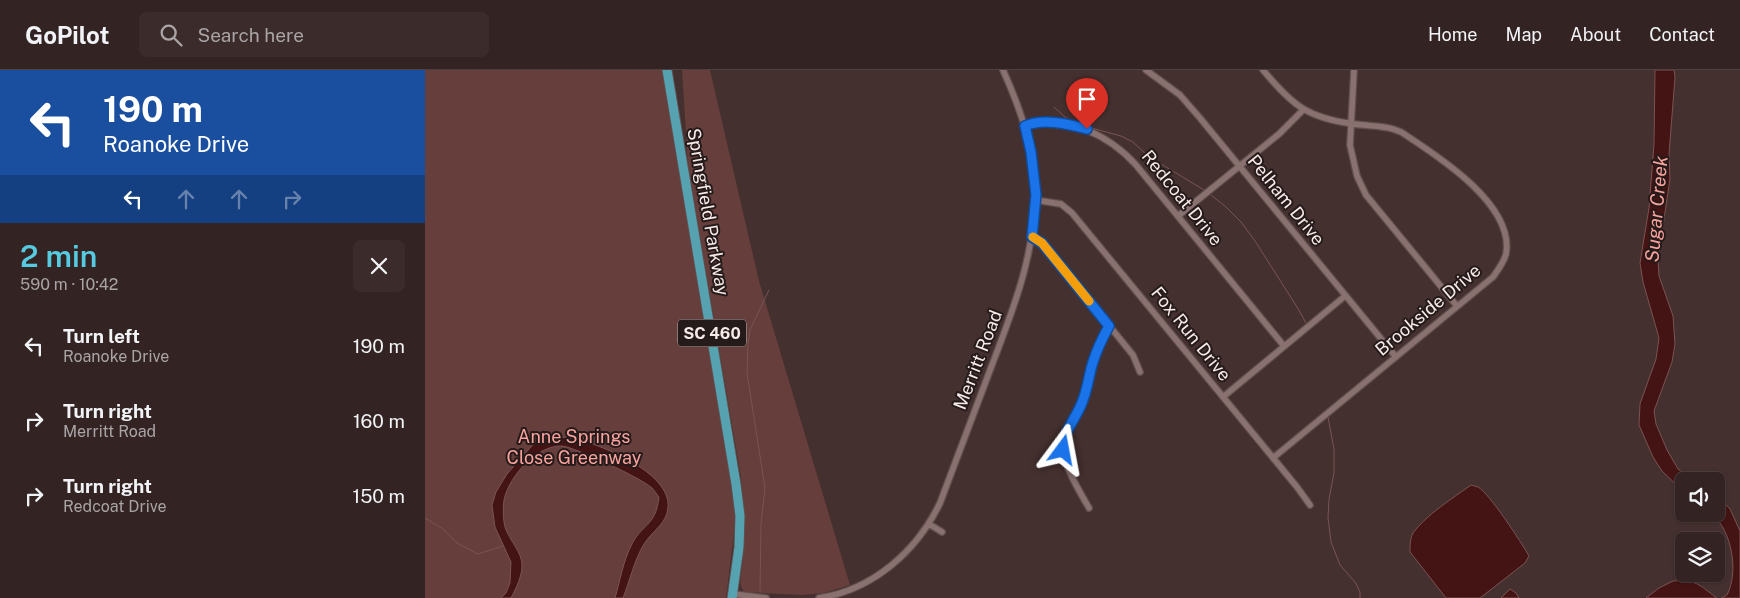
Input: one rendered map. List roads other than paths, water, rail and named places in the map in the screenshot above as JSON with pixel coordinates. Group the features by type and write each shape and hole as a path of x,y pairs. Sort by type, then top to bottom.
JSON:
{"main road":[{"name":"Springfield Parkway","path":"667,70 736,484 740,516 739,547 733,596"}],"street":[{"name":"Merritt Road","path":"819,598 851,589 879,574 904,554 929,524 940,503 1016,302 1026,271 1032,237 1035,200 1031,152 1025,126 1003,70"},
{"name":"Pelham Drive","path":"1146,70 1180,95 1395,356"},
{"name":"Brookside Drive","path":"1263,70 1289,99 1303,110 1322,118 1351,124 1386,127 1401,132 1458,170 1501,221 1506,247 1505,255 1493,277 1273,458"},
{"path":"1355,70 1351,124 1352,157 1357,176 1366,195 1457,306"},
{"path":"1178,216 1279,134 1303,110"},
{"name":"Redcoat Drive","path":"1025,126 1037,123 1059,123 1087,129 1103,136 1121,148 1284,346"},
{"name":"Fox Run Drive","path":"1035,200 1061,204 1072,213 1310,505"},
{"path":"1032,237 1042,243 1133,355 1140,372"},
{"path":"1223,397 1345,296"},
{"path":"1089,508 1072,480 1063,450 1063,441 1069,425 1083,402 1092,364 1109,326"},
{"path":"929,524 942,532"},
{"path":"733,596 766,598"}],"water":[{"name":"Sugar Creek","path":"1655,70 1674,70 1669,154 1670,179 1658,259 1659,276 1673,316 1675,344 1672,362 1654,411 1656,424 1667,450 1682,472 1675,472 1675,483 1662,471 1653,457 1639,425 1640,404 1656,359 1659,338 1643,282 1640,263 1649,208 1654,144"},
{"path":"551,437 583,441 631,461 658,482 666,494 668,507 665,518 647,539 641,550 623,598 615,598 626,558 635,539 655,514 659,497 652,488 623,471 594,457 562,446 553,447 534,456 518,472 507,491 504,500 504,524 520,555 522,569 511,598 501,598 506,593 510,583 511,562 495,527 492,505 496,492 507,474 537,440"},
{"path":"1471,485 1478,487 1490,499 1529,556 1525,563 1480,598 1446,598 1410,552 1411,538 1418,526 1440,507"},
{"path":"1725,504 1730,509 1740,531 1740,598 1721,598 1727,595 1733,575 1729,541 1720,522 1725,522"},
{"path":"1673,581 1692,582 1717,598 1646,598 1659,588"},
{"path":"1510,589 1519,598 1501,598"}],"waterway":[{"path":"1054,107 1066,118 1080,125"},
{"path":"1084,126 1121,136 1133,142 1148,156 1204,190"},
{"path":"1211,195 1241,222 1306,323"},
{"path":"760,591 761,524 765,488 747,373 750,330 769,290"},
{"path":"1328,417 1334,449 1334,473 1329,499 1328,518 1331,542 1340,565 1355,582 1360,592 1360,598"},
{"path":"425,518 443,529 457,543 478,554 503,546"}],"park label":[{"name":"Anne Springs Close Greenway","path":"574,447"}]}
